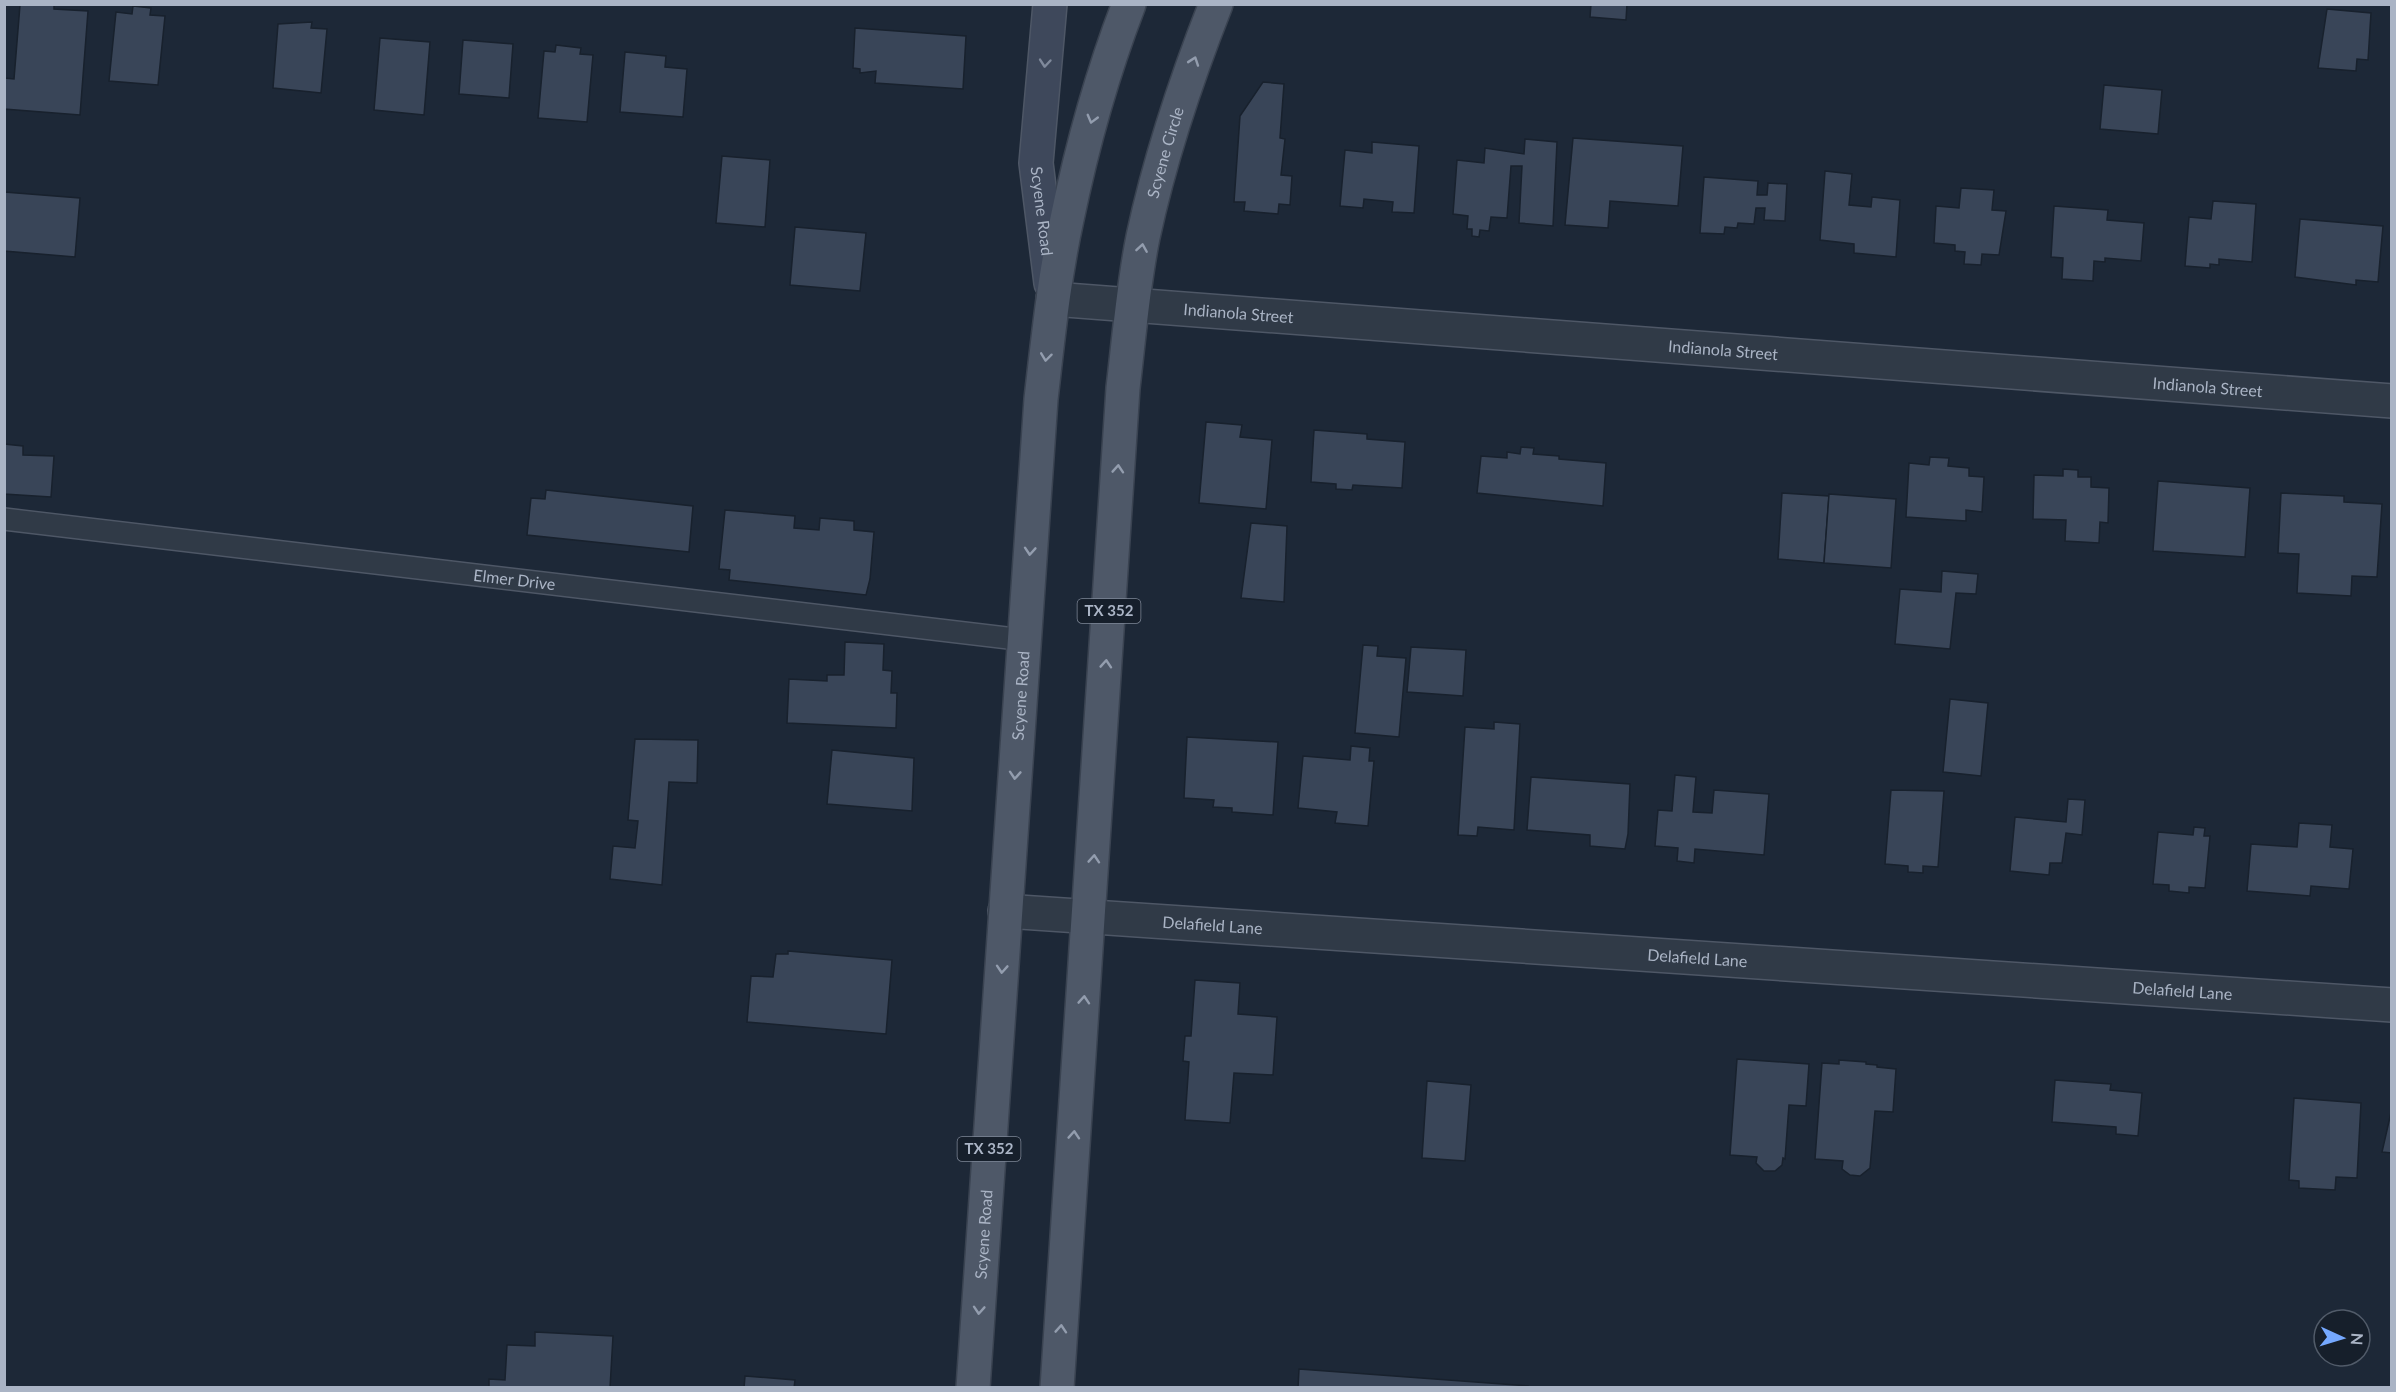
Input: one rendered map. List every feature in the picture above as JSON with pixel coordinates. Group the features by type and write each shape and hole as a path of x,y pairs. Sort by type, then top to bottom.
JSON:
{"main road":[{"name":"TX 352","path":"1053,299 1066,220 1082,153 1111,52 1129,4"},
{"name":"Scyene Circle","path":"1133,306 1143,238 1168,139 1195,56 1216,4"},
{"name":"Scyene Road","path":"974,1388 1041,399 1053,299"},
{"name":"TX 352","path":"1057,1388 1090,917 1123,388 1133,306"}],"street":[{"name":"Scyene Road","path":"1050,4 1036,163 1053,299"},
{"name":"Indianola Street","path":"1053,299 2391,401"},
{"name":"Delafield Lane","path":"1005,911 2391,1005"}],"lane":[{"name":"Elmer Drive","path":"4,519 1024,640"}],"building":[{"path":"54,4 54,9 88,11 80,115 4,109 4,78 14,79 20,5"},
{"path":"1591,4 1627,4 1626,20 1590,17"},
{"path":"133,6 151,8 150,15 165,16 158,85 109,81 116,12 132,14"},
{"path":"2327,9 2371,13 2368,60 2357,59 2356,71 2318,68"},
{"path":"312,22 311,28 327,29 321,93 273,88 278,24"},
{"path":"855,28 966,36 963,89 875,83 876,71 860,73 860,69 853,68"},
{"path":"380,38 430,42 424,115 374,110"},
{"path":"463,40 513,44 509,98 459,94"},
{"path":"556,45 581,48 580,54 593,55 587,122 538,118 544,51 555,52"},
{"path":"625,52 666,56 665,67 687,69 683,117 620,112"},
{"path":"1263,82 1284,84 1280,138 1285,139 1281,175 1292,176 1290,205 1279,204 1278,214 1244,211 1245,202 1234,202 1240,116"},
{"path":"2104,85 2162,90 2158,134 2100,129"},
{"path":"1573,138 1683,146 1678,206 1610,201 1608,228 1565,225"},
{"path":"1525,139 1557,142 1553,226 1519,223 1522,166 1511,166 1507,218 1491,217 1489,231 1480,230 1479,237 1472,236 1472,229 1467,229 1468,216 1453,214 1457,160 1484,163 1485,148 1524,154"},
{"path":"1372,142 1419,146 1414,213 1392,212 1393,202 1364,199 1363,208 1340,206 1345,150 1372,153"},
{"path":"722,156 770,160 765,227 716,223"},
{"path":"1825,171 1852,174 1849,205 1871,207 1872,197 1900,200 1896,257 1854,253 1854,244 1820,240"},
{"path":"1704,177 1758,181 1757,195 1767,195 1768,183 1787,184 1785,221 1764,220 1765,208 1756,208 1754,224 1738,223 1737,228 1725,227 1724,234 1700,233"},
{"path":"1961,188 1994,190 1992,210 2006,211 1999,255 1982,254 1981,265 1964,264 1965,252 1955,251 1955,245 1934,243 1936,206 1959,208"},
{"path":"4,192 80,198 75,257 4,251"},
{"path":"2213,201 2256,204 2252,262 2219,259 2219,265 2210,264 2210,268 2185,266 2189,217 2211,219"},
{"path":"2054,206 2108,210 2107,220 2144,223 2141,261 2105,258 2105,262 2094,261 2093,281 2062,279 2063,258 2051,257"},
{"path":"2300,219 2383,226 2378,282 2356,280 2356,285 2295,277"},
{"path":"795,227 866,233 860,291 790,285"},
{"path":"1206,422 1242,425 1240,437 1272,440 1266,509 1199,503"},
{"path":"1314,430 1367,434 1367,439 1405,442 1402,488 1353,485 1352,490 1336,489 1336,484 1311,482"},
{"path":"4,444 23,446 23,455 54,456 51,497 4,494"},
{"path":"1521,447 1534,448 1533,454 1559,456 1559,459 1606,463 1603,506 1477,493 1481,456 1507,458 1507,452 1520,454"},
{"path":"1930,457 1949,458 1948,466 1969,468 1969,476 1984,477 1982,512 1966,510 1966,521 1906,517 1909,463 1929,465"},
{"path":"2063,469 2078,470 2078,477 2091,477 2091,487 2109,488 2108,523 2100,522 2099,543 2065,541 2066,520 2033,519 2034,475 2063,476"},
{"path":"2158,481 2250,488 2245,557 2153,551"},
{"path":"546,490 693,506 689,552 527,535 531,498 545,499"},
{"path":"1782,493 1829,496 1824,563 1778,559"},
{"path":"2281,493 2344,496 2344,502 2382,504 2377,577 2352,576 2351,596 2297,593 2299,554 2278,553"},
{"path":"1829,494 1896,499 1891,568 1824,563"},
{"path":"725,510 795,516 794,528 819,530 820,518 854,521 854,530 874,532 870,579 866,595 729,580 730,570 719,569"},
{"path":"1251,523 1287,526 1284,602 1241,598"},
{"path":"1942,571 1978,574 1976,594 1956,593 1950,649 1895,644 1900,589 1941,592"},
{"path":"845,642 884,644 883,670 892,671 891,693 897,693 896,728 787,723 789,679 827,681 827,675 844,675"},
{"path":"1363,645 1378,646 1377,656 1406,658 1399,737 1355,733"},
{"path":"1411,647 1466,650 1463,696 1407,692"},
{"path":"1950,699 1988,703 1981,776 1943,772"},
{"path":"1494,722 1520,724 1514,830 1478,827 1477,836 1458,835 1465,727 1494,729"},
{"path":"1187,737 1278,742 1273,815 1232,812 1232,808 1213,807 1214,800 1184,798"},
{"path":"635,739 698,740 697,783 669,782 662,885 610,879 613,846 635,848 638,821 628,820"},
{"path":"1351,746 1370,748 1369,761 1374,761 1368,826 1335,823 1337,812 1298,808 1303,756 1350,760"},
{"path":"832,750 914,758 912,811 827,804"},
{"path":"1675,775 1696,777 1693,812 1712,813 1714,790 1769,794 1764,855 1695,849 1694,863 1677,861 1678,848 1655,846 1658,810 1672,811"},
{"path":"1531,777 1630,784 1628,834 1625,849 1590,846 1590,835 1527,830"},
{"path":"1891,790 1944,791 1938,867 1923,866 1923,873 1908,872 1908,866 1885,864"},
{"path":"2068,799 2085,800 2082,835 2066,833 2062,863 2050,863 2049,875 2010,871 2015,817 2066,822"},
{"path":"2299,823 2332,825 2330,847 2353,849 2349,889 2311,886 2310,896 2247,891 2251,844 2297,847"},
{"path":"2194,827 2205,828 2204,836 2210,836 2205,888 2189,887 2189,893 2169,891 2169,885 2153,884 2158,832 2193,835"},
{"path":"788,951 892,960 886,1034 747,1022 751,976 773,977 776,954 788,954"},
{"path":"1195,980 1240,983 1238,1014 1277,1017 1273,1075 1234,1073 1230,1123 1185,1120 1189,1062 1183,1061 1185,1036 1191,1036"},
{"path":"1737,1059 1809,1064 1806,1106 1789,1105 1785,1159 1783,1158 1782,1165 1775,1171 1764,1171 1756,1163 1757,1157 1730,1155"},
{"path":"1839,1060 1866,1062 1866,1064 1877,1065 1877,1067 1896,1069 1893,1112 1875,1111 1870,1168 1860,1176 1850,1175 1842,1169 1843,1161 1815,1159 1822,1063 1839,1064"},
{"path":"2055,1080 2111,1084 2110,1090 2142,1093 2138,1136 2116,1134 2116,1127 2052,1122"},
{"path":"1427,1081 1471,1085 1465,1161 1422,1158"},
{"path":"2294,1098 2361,1103 2357,1178 2336,1177 2335,1190 2299,1188 2299,1181 2289,1180"},
{"path":"2392,1108 2392,1153 2382,1152"},
{"path":"535,1332 613,1336 610,1388 489,1388 489,1379 505,1380 507,1345 535,1346"},
{"path":"1299,1369 1528,1386 1528,1388 1298,1388"},
{"path":"745,1376 795,1380 794,1388 744,1388"}]}
